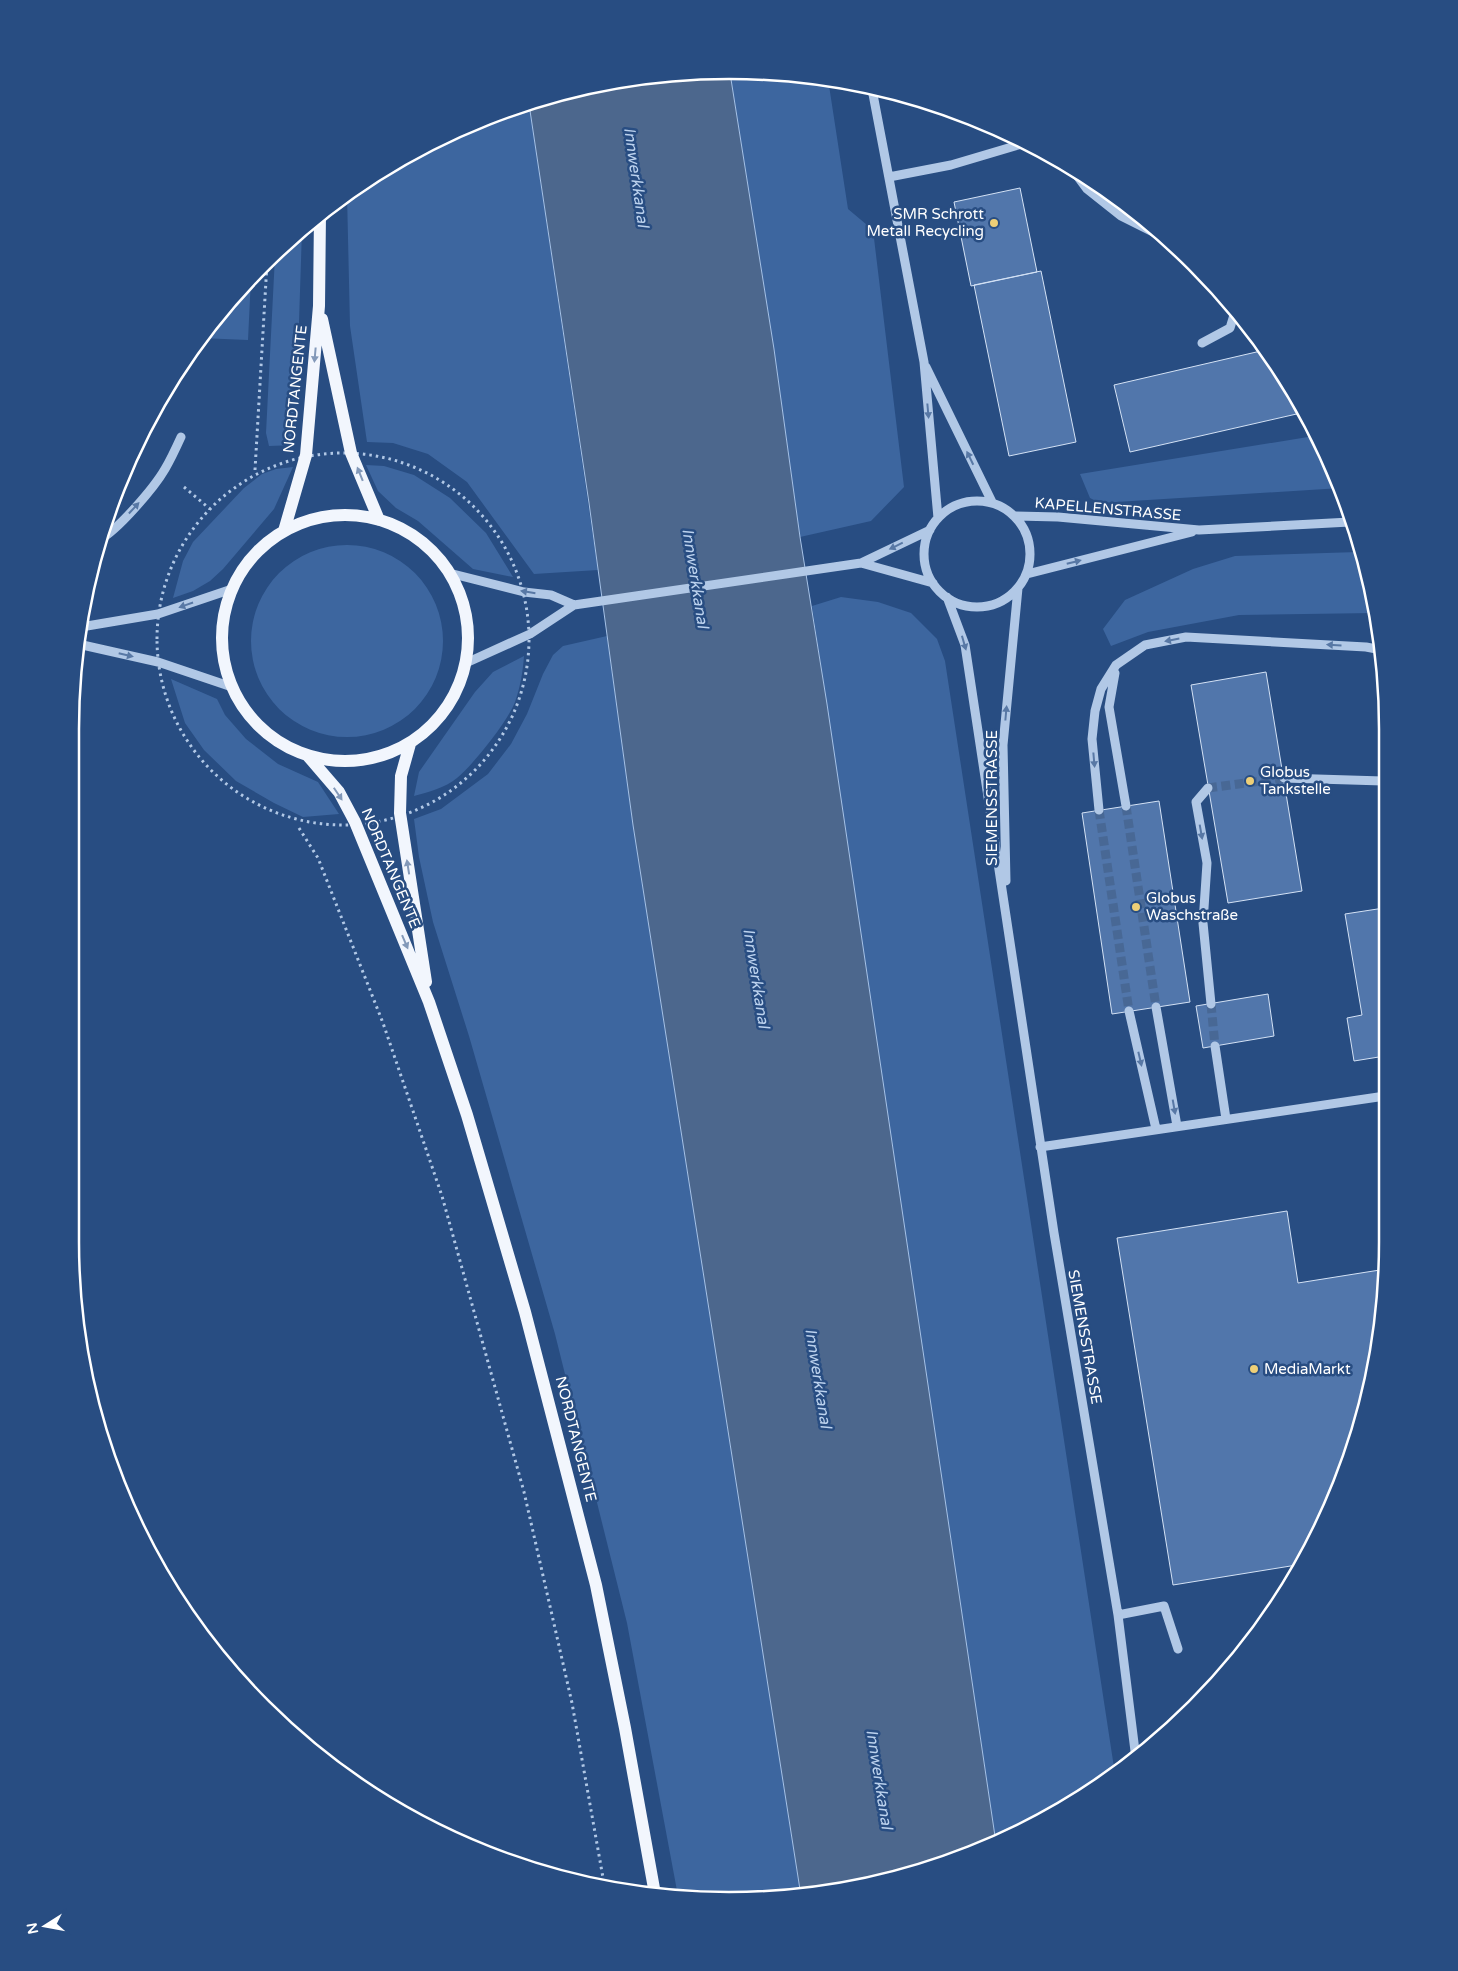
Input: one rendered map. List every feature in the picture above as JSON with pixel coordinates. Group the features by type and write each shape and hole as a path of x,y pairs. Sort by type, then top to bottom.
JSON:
{"main road":[{"name":"NORDTANGENTE","path":"284,531 306,455 319,306 320,224"},
{"name":"NORDTANGENTE","path":"319,306 351,453 379,520"},
{"name":"NORDTANGENTE","path":"360,516 379,520 396,526 426,545 449,573 460,594 466,616 468,639 466,663 455,695 446,709 423,734 410,744 386,755 360,761 343,762 308,756 276,741 262,730 240,703 232,687 222,648 222,628 226,608 232,589 258,550 284,531 320,517 360,516"},
{"name":"NORDTANGENTE","path":"410,744 402,776 400,813 429,1002"},
{"name":"NORDTANGENTE","path":"308,756 339,792 355,822 429,1002 467,1116 514,1274 596,1585 655,1888"}],"street":[{"path":"873,95 924,362 938,518"},
{"path":"889,177 951,165 1016,146"},
{"path":"1083,184 1121,216 1141,226"},
{"path":"1202,343 1230,328 1233,318"},
{"path":"924,362 992,502"},
{"path":"108,535 165,470 181,438"},
{"path":"977,500 992,502 1004,507 1014,516 1024,528 1029,543 1030,558 1027,574 1018,588 1006,598 992,605 976,607 961,604 947,597 933,583 927,571 924,557 926,543 930,530 938,518 949,508 977,500"},
{"name":"KAPELLENSTRASSE","path":"1014,516 1058,517 1199,530 1346,522"},
{"path":"466,663 530,634 574,605 862,563 930,530"},
{"name":"KAPELLENSTRASSE","path":"1027,574 1199,530"},
{"path":"862,563 933,583"},
{"path":"449,573 524,592 551,595 574,605"},
{"name":"SIEMENSSTRASSE","path":"1007,919 1003,745 1018,588"},
{"path":"87,626 158,614 232,589"},
{"name":"SIEMENSSTRASSE","path":"947,597 965,646 1040,1147 1118,1614 1135,1750"},
{"path":"1099,810 1092,738 1095,711 1101,689 1116,665 1145,645 1186,638 1374,649"},
{"path":"84,645 158,662 232,687"},
{"path":"1116,665 1109,707 1126,806"},
{"path":"1284,778 1379,781"},
{"path":"1208,788 1196,802 1207,863 1204,923 1211,1004"},
{"path":"1156,1007 1177,1126"},
{"path":"1130,1011 1156,1129"},
{"path":"1215,1046 1226,1119"},
{"path":"1040,1147 1379,1097"},
{"path":"1118,1614 1164,1606 1178,1649"}],"path":[{"path":"266,272 255,470 306,455 325,453 351,453 383,457 420,470 453,490 481,518 500,544 524,592 530,634 528,668 523,699 508,730 481,769 461,785 435,801 400,813 316,828"},
{"path":"307,827 299,827 318,858 383,1023 442,1196 475,1313 524,1492 572,1703 603,1880"}],"shaded area":[{"path":"731,79 772,80 829,87 848,209 873,230 904,487 871,521 800,537 774,349"},
{"path":"530,110 598,570 534,574 467,482 428,454 393,443 367,442 350,326 347,203 404,166 441,146 480,128"},
{"path":"302,239 295,445 269,446 266,433 275,264"},
{"path":"250,289 248,340 209,338"},
{"path":"1310,437 1333,488 1100,503 1090,498 1080,474"},
{"path":"366,465 384,466 414,475 450,498 486,533 513,577 473,569 418,521 396,508 378,491"},
{"path":"293,467 274,509 223,569 210,581 193,591 173,598 183,561 193,542 244,488 262,474 276,469"},
{"path":"338,545 356,545 384,552 401,561 415,573 427,587 436,604 443,632 443,650 436,678 427,695 415,709 401,721 384,730 356,737 338,737 310,730 293,721 267,695 255,669 251,650 251,632 258,604 267,587 293,561 319,549"},
{"path":"1354,552 1369,613 1239,615 1148,632 1111,646 1103,629 1125,600 1193,569 1235,556"},
{"path":"841,597 878,602 911,613 937,639 945,661 1114,1766 1054,1805 995,1835 812,606"},
{"path":"607,636 633,825 800,1888 729,1892 677,1890 627,1623 555,1334 469,1036 433,922 419,857 414,819 441,809 488,774 511,744 527,714 553,655 563,646"},
{"path":"524,656 515,702 489,742 457,778 436,789 414,796 419,772 475,692 493,672"},
{"path":"171,679 217,699 225,715 246,739 278,764 318,782 339,814 303,817 236,781 204,750 185,723"}],"water":[{"name":"Innwerkkanal","path":"731,79 774,349 800,537 827,704 995,1835 938,1858 856,1880 800,1888 633,825 589,503 530,110 602,91 644,84 686,80"}],"building":[{"path":"1020,188 1037,272 971,286 954,202"},
{"path":"1041,271 1076,442 1009,456 974,285"},
{"path":"1258,352 1297,414 1130,452 1114,385"},
{"path":"1266,672 1302,891 1228,903 1191,685"},
{"name":"Globus Waschstraße","path":"1159,801 1190,1002 1112,1014 1082,813"},
{"path":"1379,909 1379,1057 1354,1061 1347,1018 1362,1015 1345,914"},
{"path":"1268,994 1274,1036 1203,1048 1196,1006"},
{"name":"MediaMarkt","path":"1287,1211 1298,1283 1378,1270 1374,1327 1367,1369 1357,1410 1345,1451 1330,1491 1293,1566 1173,1585 1117,1238"}],"tunnel":[{"path":"1208,788 1284,778"},
{"path":"1126,806 1156,1007"},
{"path":"1099,810 1129,1011"},
{"path":"1211,1004 1215,1046"}],"place":[{"name":"SMR Schrott Metall Recycling","path":"994,223"},
{"name":"Globus Tankstelle","path":"1250,781"},
{"name":"Globus Waschstraße","path":"1136,907"},
{"name":"MediaMarkt","path":"1254,1369"}]}
